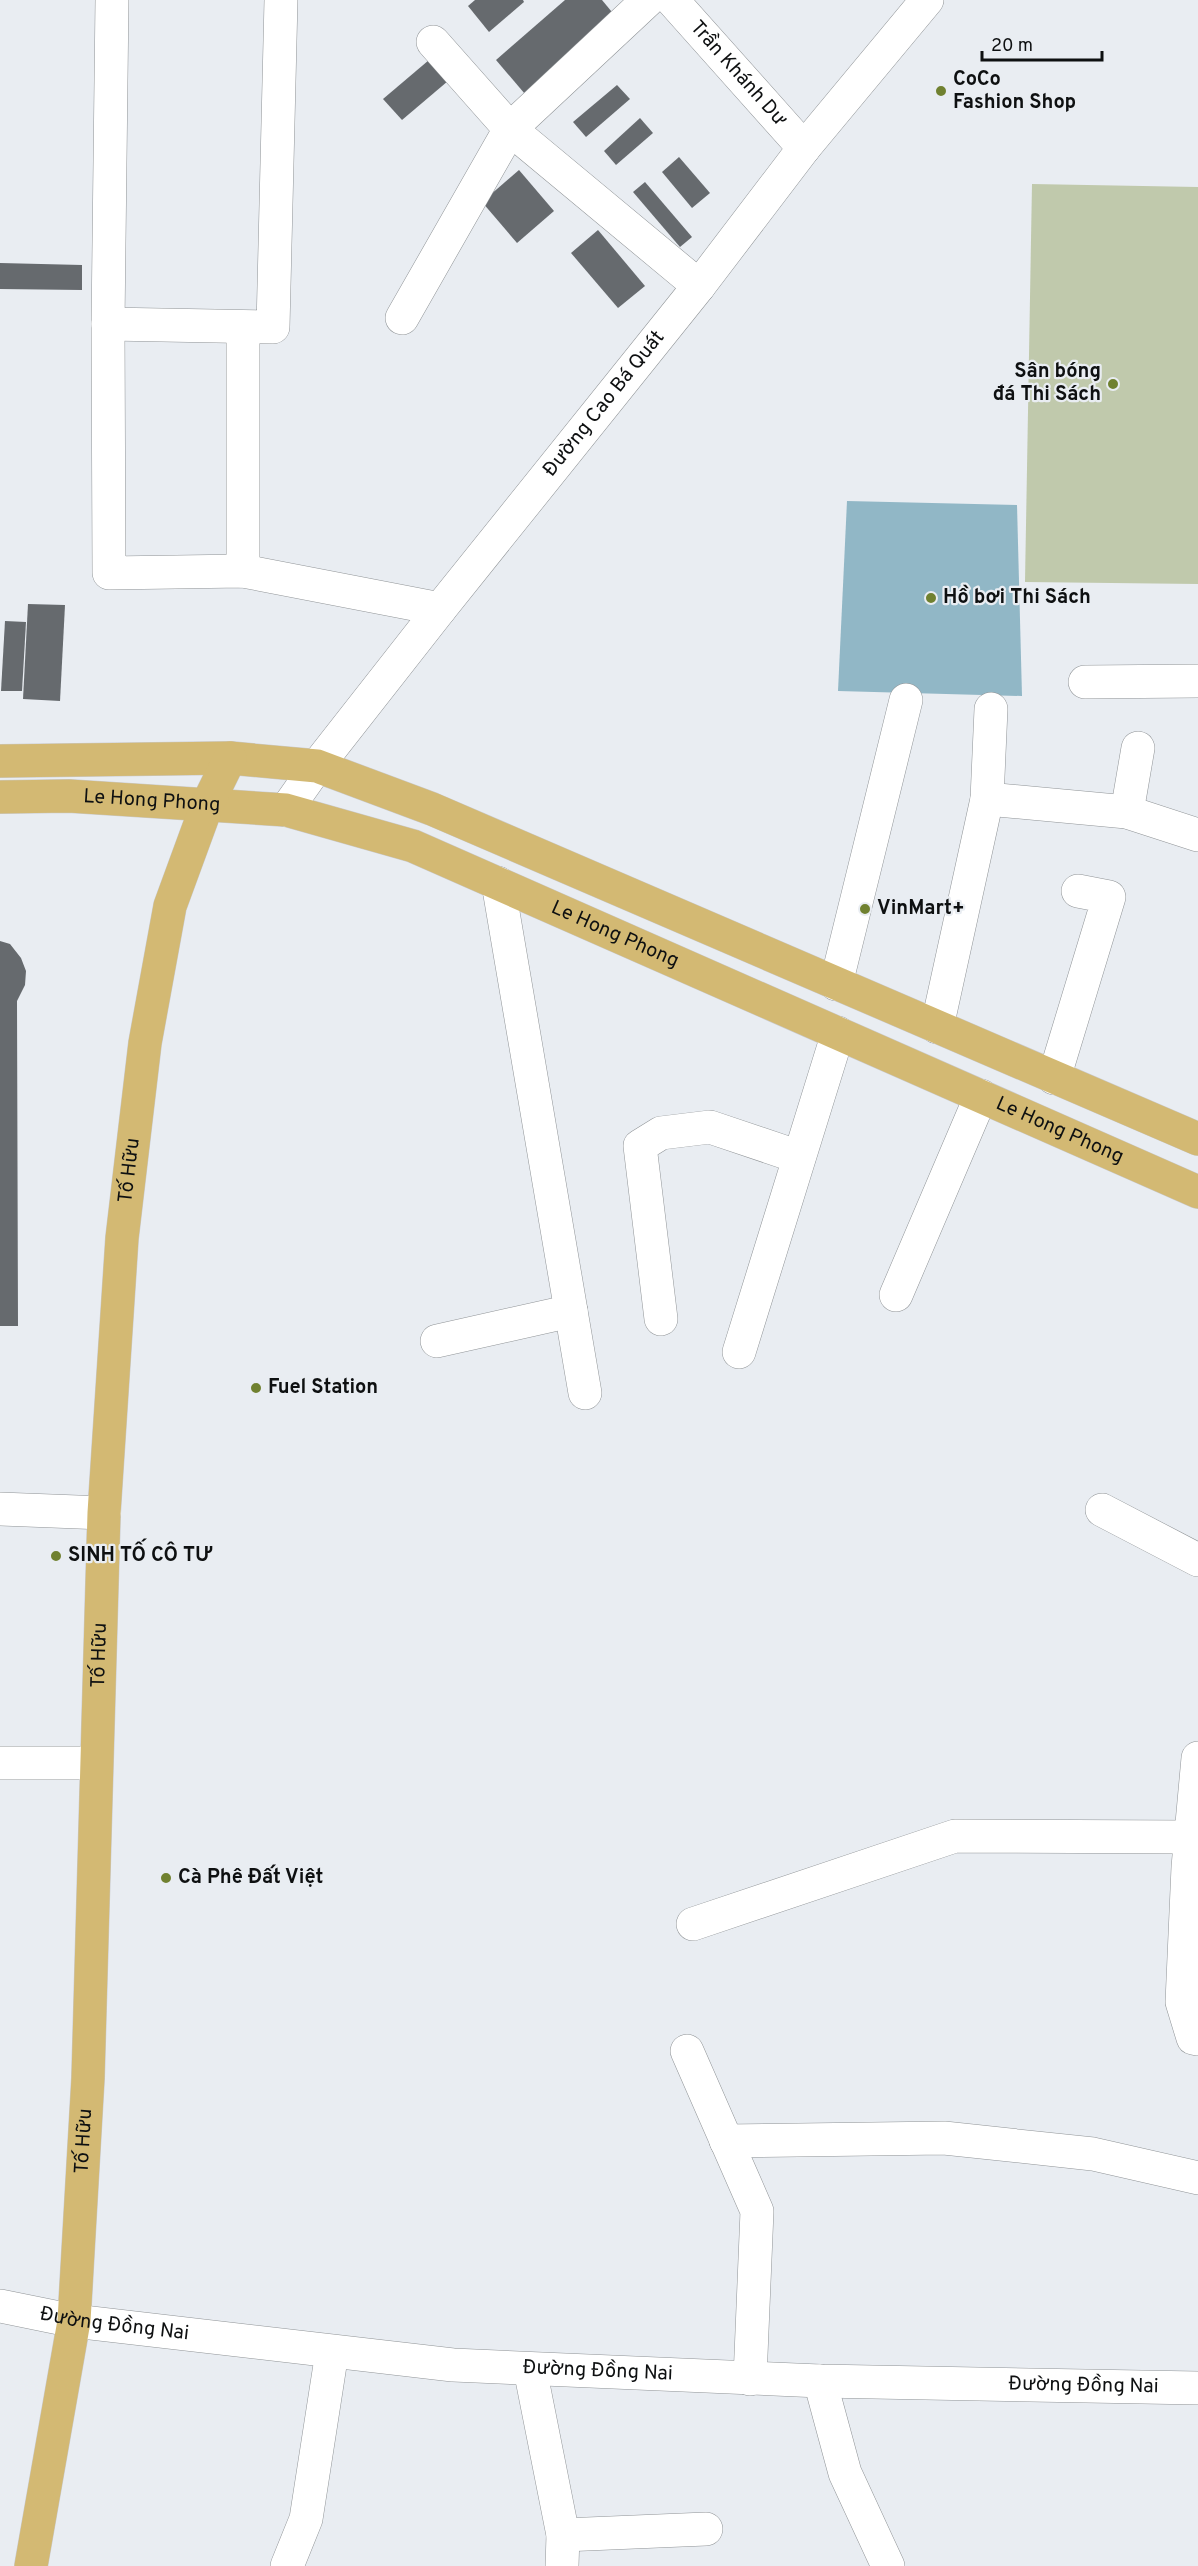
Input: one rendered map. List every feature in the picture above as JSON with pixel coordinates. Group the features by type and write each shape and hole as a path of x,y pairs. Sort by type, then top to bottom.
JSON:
{"main road":[{"name":"Le Hong Phong","path":"0,760 230,758 317,766 432,809 1198,1139"},
{"name":"Tố Hữu","path":"31,2566 75,2321 88,2078 104,1513 122,1238 145,1043 170,906 207,805 230,758"},
{"name":"Le Hong Phong","path":"0,797 69,796 286,810 413,846 1198,1192"}],"street":[{"path":"112,0 108,324 109,573 243,571 440,609"},
{"path":"108,324 273,327 281,0"},
{"path":"402,318 510,129 648,0"},
{"name":"Trần Khánh Dư","path":"672,0 804,148"},
{"name":"Đường Cao Bá Quát","path":"286,810 317,766 699,286 804,148 927,0"},
{"path":"433,42 510,129 699,286"},
{"path":"243,327 243,571"},
{"path":"1085,682 1198,681"},
{"path":"836,984 906,700"},
{"path":"937,1027 987,799 991,708"},
{"path":"1128,812 1138,748"},
{"path":"987,799 1128,812 1198,835"},
{"path":"498,883 585,1393"},
{"path":"1054,1078 1109,897 1078,891"},
{"path":"740,1352 838,1033"},
{"path":"896,1294 981,1096"},
{"path":"661,1319 640,1146 661,1133 710,1127 799,1157"},
{"path":"437,1341 571,1311"},
{"path":"0,1509 104,1513"},
{"path":"1102,1510 1198,1560"},
{"path":"1198,1758 1190,1837 1182,2002 1193,2038 1198,2039"},
{"path":"0,1762 96,1763"},
{"path":"693,1924 955,1836 1190,1837"},
{"path":"687,2051 757,2211 750,2379"},
{"path":"726,2141 944,2138 1093,2154 1198,2178"},
{"name":"Đường Đồng Nai","path":"0,2306 75,2321 453,2365 750,2379 1198,2388"},
{"path":"287,2566 306,2519 332,2352"},
{"path":"530,2369 563,2550 706,2529"},
{"path":"820,2381 846,2473 888,2566"}],"green space":[{"name":"Sân bóng đá Thi Sách","path":"1032,184 1198,187 1198,584 1025,582"}],"water":[{"name":"Hồ bơi Thi Sách","path":"847,501 1017,505 1022,696 838,691"}],"building":[{"path":"475,0 523,0 524,2 489,32 468,6"},
{"path":"565,0 602,0 626,29 536,107 496,60"},
{"path":"429,60 448,81 402,120 383,99"},
{"path":"617,85 630,99 586,137 573,122"},
{"path":"640,118 653,133 616,165 604,151"},
{"path":"679,157 710,193 692,208 662,172"},
{"path":"519,170 554,211 517,243 482,202"},
{"path":"645,182 692,237 680,247 633,192"},
{"path":"598,230 645,286 618,308 571,253"},
{"path":"0,263 82,265 82,290 0,289"},
{"path":"28,604 65,605 60,701 23,699"},
{"path":"5,621 26,622 22,691 1,691"},
{"path":"0,941 10,944 21,958 26,971 25,985 17,1001 18,1326 0,1326"}],"place":[{"name":"CoCo Fashion Shop","path":"941,91"},
{"name":"Sân bóng đá Thi Sách","path":"1113,384"},
{"name":"Hồ bơi Thi Sách","path":"931,598"},
{"name":"VinMart+","path":"865,909"},
{"name":"Fuel Station","path":"256,1388"},
{"name":"SINH TỐ CÔ TƯ","path":"56,1556"},
{"name":"Cà Phê Đất Việt","path":"166,1878"}]}
